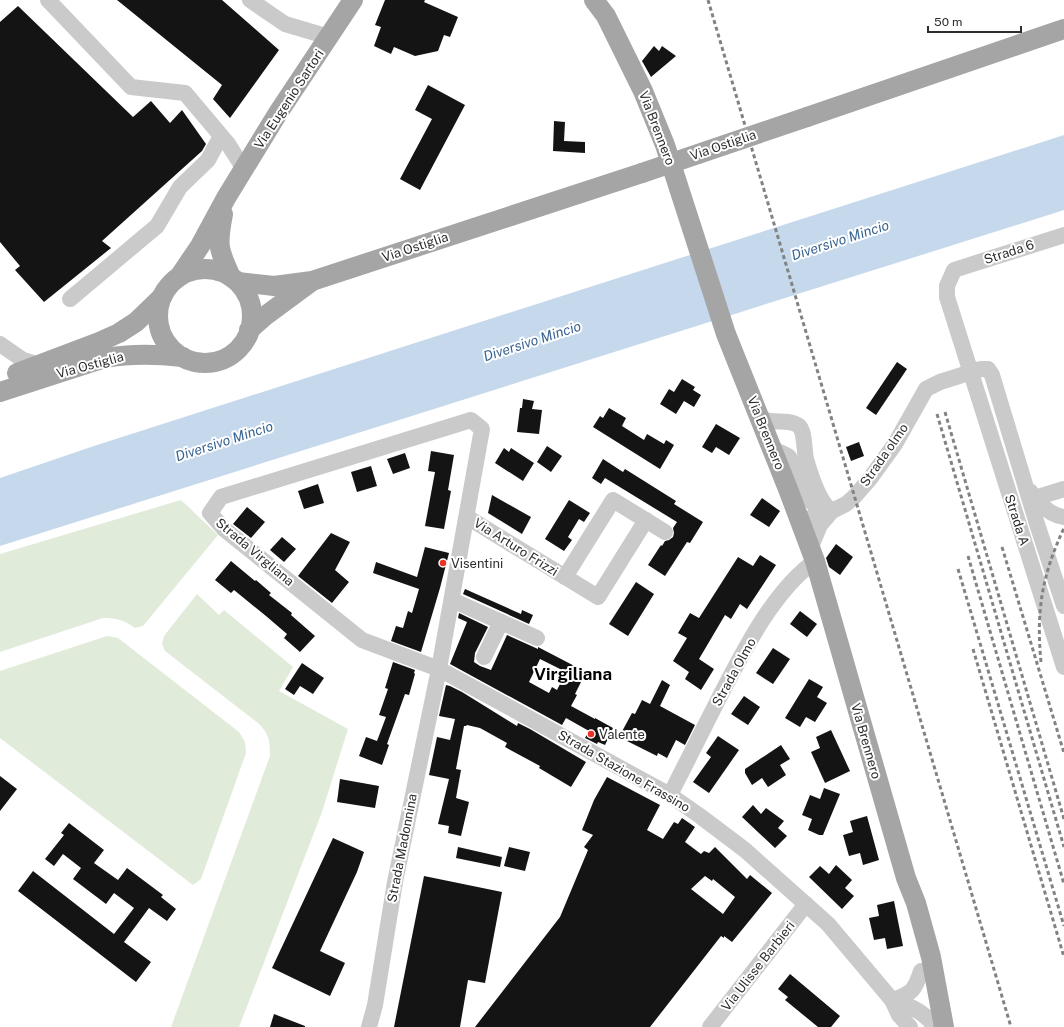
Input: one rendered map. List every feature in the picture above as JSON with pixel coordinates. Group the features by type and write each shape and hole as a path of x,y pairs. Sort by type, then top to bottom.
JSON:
{"main road":[{"name":"Via Eugenio Sartori","path":"179,277 200,246 226,198 278,113 353,0"},
{"name":"Via Brennero","path":"594,0 606,16 643,91 665,145 726,334 772,448 812,555 906,878 916,903 931,957 936,1021"},
{"name":"Via Ostiglia","path":"234,280 265,286 312,281 642,173 1064,29"},
{"name":"Via Eugenio Sartori","path":"226,198 219,237 219,248 221,257 234,280"},
{"path":"203,269 214,270 234,280 246,294 250,304 251,316 249,330 241,345 224,358 209,362 200,362 183,357 176,352 168,344 160,330 158,311 162,297 167,288 179,277 189,272 203,269"},
{"name":"Via Ostiglia","path":"249,330 265,316 312,281"},
{"name":"Via Ostiglia","path":"0,379 25,363 99,342 119,333 136,322 162,297"},
{"name":"Via Ostiglia","path":"0,392 105,358 142,354 183,357"},
{"path":"0,387 18,380 21,376 25,363"},
{"name":"Via Brennero","path":"906,878 908,904 921,971 936,1021"}],"street":[{"path":"48,0 131,87 185,93 221,136 244,169"},
{"path":"250,0 285,24 329,36"},
{"path":"70,299 157,226 180,187 208,160 221,136"},
{"name":"Strada 6","path":"954,270 1064,235"},
{"name":"Strada A","path":"954,270 947,286 946,297 1064,667"},
{"path":"0,344 25,363"},
{"path":"970,373 981,369 988,369 992,375 1064,606"},
{"name":"Strada olmo","path":"803,530 813,516 832,511 846,504 854,497 895,444 926,389 940,382 970,373"},
{"path":"760,418 766,422 790,423 797,425 801,429 809,468 822,500 832,511"},
{"name":"Strada Madonnina","path":"368,1027 375,1005 396,875 439,669 473,483 477,448 482,429 471,420"},
{"name":"Strada Virgliana","path":"439,669 362,640 224,529 210,513 221,497 471,420"},
{"path":"772,448 786,455 790,459 810,502 824,510 832,511"},
{"path":"1025,483 1044,508 1054,515 1064,517"},
{"path":"1035,498 1064,489"},
{"name":"Via Arturo Frizzi","path":"565,577 607,496 665,532"},
{"name":"Strada olmo","path":"812,555 820,525 832,511"},
{"name":"Via Arturo Frizzi","path":"467,517 598,597 646,520"},
{"name":"Strada Olmo","path":"670,795 742,654 773,605 812,555"},
{"path":"452,600 537,638"},
{"path":"484,657 500,622"},
{"name":"Strada Stazione Frassino","path":"439,669 670,795 745,850 828,924 892,1000 899,1015 908,1024"},
{"name":"Via Ulisse Barbieri","path":"710,1027 806,904"},
{"path":"892,1000 905,996 916,986 921,971"},
{"path":"892,1000 920,1011 936,1021"},
{"path":"908,1024 918,1025 936,1021"}],"green space":[{"path":"181,500 218,535 143,626 135,628 120,620 103,618 0,652 0,554"},
{"path":"197,594 219,615 224,610 293,667 279,691 348,729 322,812 239,1027 171,1027 270,756 268,738 265,731 258,723 165,651 162,644 164,636"},
{"path":"107,636 118,638 239,732 245,742 246,753 201,879 193,885 0,738 0,671"}],"water":[{"name":"Diversivo Mincio","path":"1064,135 1064,210 0,546 0,478 94,446"}],"building":[{"path":"117,0 222,0 279,50 230,118 213,99 222,85"},
{"path":"385,0 425,0 424,2 458,17 450,37 444,35 438,51 415,56 394,47 391,54 374,46 381,27 375,25"},
{"path":"18,6 133,117 151,101 170,123 182,110 206,144 202,151 102,241 111,248 44,302 15,270 20,266 0,242 0,22"},
{"path":"654,46 659,51 662,46 676,56 651,77 642,61"},
{"path":"428,85 465,105 420,190 400,179 432,119 415,110"},
{"path":"554,121 565,122 564,141 585,142 585,153 553,151"},
{"path":"897,362 907,369 876,415 866,408"},
{"path":"682,379 695,387 693,390 701,395 694,407 684,401 676,414 660,404 669,389 674,392"},
{"path":"523,399 534,401 532,409 542,410 539,434 517,432 520,408 522,408"},
{"path":"609,408 626,418 622,426 644,440 647,434 664,444 666,440 674,445 660,469 593,427 600,416 603,418"},
{"path":"716,424 740,438 729,455 716,447 712,453 702,447"},
{"path":"859,442 864,456 851,461 846,447"},
{"path":"547,446 562,456 551,472 537,462"},
{"path":"504,448 509,452 511,448 534,463 523,481 495,463"},
{"path":"431,451 454,455 448,490 451,491 444,529 425,526 435,472 428,471"},
{"path":"405,453 410,468 393,474 387,459"},
{"path":"603,459 623,472 625,469 676,501 674,504 703,522 690,543 687,542 665,576 648,565 661,545 662,546 665,541 673,537 673,528 677,522 605,478 601,484 592,478"},
{"path":"371,466 377,486 357,492 351,472"},
{"path":"318,484 324,503 304,509 298,491"},
{"path":"492,495 531,517 522,534 488,513"},
{"path":"762,498 780,511 769,527 750,515"},
{"path":"569,500 590,513 584,522 579,519 568,537 572,540 564,551 545,539"},
{"path":"247,507 265,522 251,538 233,524"},
{"path":"331,533 350,542 335,570 349,582 332,603 298,576"},
{"path":"282,537 296,549 284,562 270,550"},
{"path":"836,544 853,557 840,575 829,567 826,558"},
{"path":"425,547 449,553 421,652 391,641 396,626 403,628 408,611 412,613 419,589 373,573 376,562 417,577"},
{"path":"760,555 776,565 747,609 740,604 731,619 725,615 699,659 714,669 701,690 685,679 689,672 673,661 687,638 678,633 690,613 699,618 738,557 753,566"},
{"path":"231,561 271,593 269,595 292,613 291,615 315,636 300,652 284,638 287,634 266,616 234,590 231,593 215,580"},
{"path":"636,582 654,594 628,636 609,624"},
{"path":"465,589 521,614 522,610 533,615 529,624 463,594"},
{"path":"800,611 817,624 807,637 790,624"},
{"path":"459,613 488,627 475,653 474,662 480,666 491,670 507,635 538,649 538,647 586,672 571,706 613,728 605,745 598,742 597,744 585,738 589,731 566,718 562,725 450,664 467,622 458,618","holes":["540,659 566,672 557,690 552,687 549,693 529,682"]},
{"path":"773,648 790,659 773,684 756,673"},
{"path":"393,662 415,670 415,674 409,695 405,694 387,744 389,745 382,765 359,756 366,737 377,741 386,717 379,715 388,689 385,688"},
{"path":"302,663 324,678 313,694 300,686 294,695 285,689"},
{"path":"809,679 823,687 817,697 827,703 815,722 806,717 800,727 785,718"},
{"path":"662,680 670,685 660,706 695,725 685,745 676,740 667,758 658,753 657,756 619,737 632,713 635,714 642,700 650,704"},
{"path":"446,685 462,692 517,726 518,723 530,729 586,762 571,787 539,768 540,766 505,747 507,743 480,728 467,725 464,726 456,769 461,770 456,798 469,802 461,836 448,833 449,826 438,824 449,779 429,775 437,737 450,740 455,719 439,716"},
{"path":"744,696 760,707 748,725 731,714"},
{"path":"831,730 850,771 825,783 811,752 820,748 816,737"},
{"path":"718,736 739,750 709,793 693,782 711,757 706,753"},
{"path":"781,745 790,759 780,765 786,775 768,787 762,778 752,785 745,773 745,769"},
{"path":"0,776 17,789 0,811"},
{"path":"607,777 660,805 647,830 663,839 674,822 678,824 682,818 695,827 685,842 701,854 704,851 709,853 715,847 747,879 750,875 772,893 732,942 724,936 724,938 721,936 650,1027 475,1027 560,917 588,850 584,847 593,835 582,830 594,800","holes":["705,876 712,881 713,879 735,897 723,914 691,889"]},
{"path":"340,779 379,786 375,808 337,802"},
{"path":"824,788 840,794 823,835 819,835 808,830 812,819 802,815 810,795 820,799"},
{"path":"753,805 761,814 766,808 784,821 778,828 787,836 775,848 742,817"},
{"path":"867,816 879,860 863,865 860,853 849,856 843,835 853,832 850,821"},
{"path":"69,823 104,850 94,863 118,880 127,868 163,895 161,897 176,909 167,921 149,908 124,942 151,962 136,982 18,891 33,871 114,934 134,908 114,893 106,904 73,879 81,868 63,854 54,866 45,859 64,835 61,833"},
{"path":"333,838 364,852 357,872 320,951 345,963 330,996 272,968"},
{"path":"458,847 502,857 500,867 456,858"},
{"path":"509,847 530,852 525,871 504,866"},
{"path":"836,865 852,880 845,888 854,896 842,909 809,877 820,866 829,874"},
{"path":"424,876 502,892 485,983 468,980 460,1027 394,1027"},
{"path":"894,901 903,946 887,949 885,938 874,940 869,918 879,916 877,905"},
{"path":"790,974 840,1016 831,1027 818,1027 785,1000 788,997 778,989"},
{"path":"274,1014 305,1026 305,1027 270,1027"}],"railway":[{"path":"708,0 1011,1027"},
{"path":"945,412 1064,819"},
{"path":"937,414 1064,847"},
{"path":"1041,662 1039,626 1042,594 1050,562 1064,528"},
{"path":"1002,547 1064,753"},
{"path":"968,556 1064,884"},
{"path":"958,569 1064,926"},
{"path":"973,649 1064,957"}],"place":[{"name":"Visentini","path":"443,563"},
{"name":"Valente","path":"591,734"}],"district":[{"name":"Virgiliana","path":"573,674"}]}
